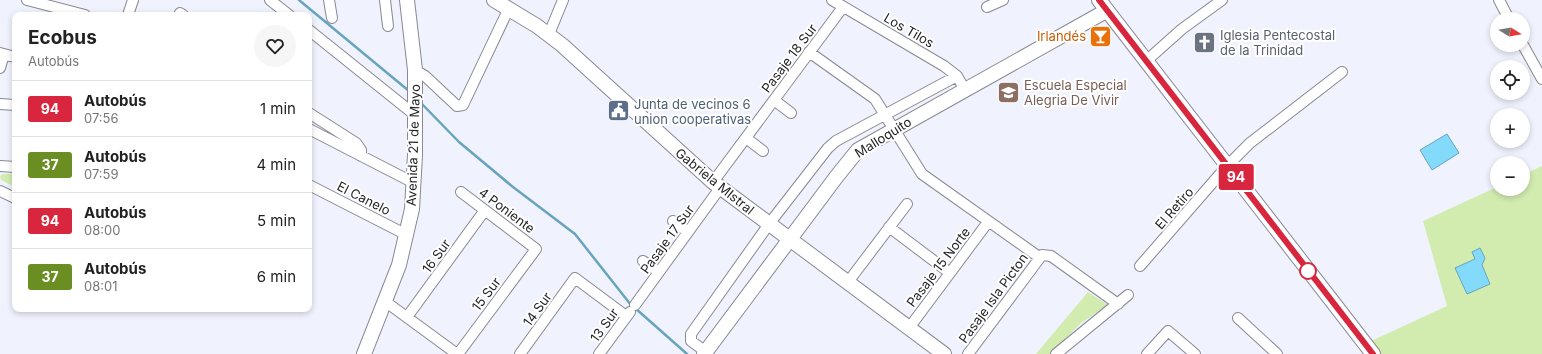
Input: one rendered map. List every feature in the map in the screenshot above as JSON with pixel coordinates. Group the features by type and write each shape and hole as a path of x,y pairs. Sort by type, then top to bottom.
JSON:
{"street":[{"path":"27,0 73,12"},
{"path":"129,12 132,0"},
{"path":"270,0 285,12"},
{"path":"330,0 332,18"},
{"path":"385,0 388,26"},
{"name":"Avenida 21 de Mayo","path":"364,354 386,302 399,265 407,235 414,183 415,70 407,0"},
{"name":"Gabriela MIstral","path":"494,0 549,34 716,185 944,354"},
{"path":"549,34 563,0"},
{"name":"Los Tilos","path":"832,0 944,66 956,76 965,90"},
{"path":"987,7 1003,0"},
{"path":"1145,62 1182,30 1222,0"},
{"path":"1499,0 1505,12"},
{"path":"1103,5 1145,62 1373,354"},
{"name":"Malloquito","path":"956,76 832,144 769,224 691,334 692,341 705,353 853,155 864,146 965,90 1103,5"},
{"name":"Pasaje 18 Sur","path":"716,185 746,138 843,7"},
{"path":"415,70 425,76 457,106 463,105 509,8"},
{"path":"312,32 415,110"},
{"path":"810,52 872,96 879,103 919,172 1039,257 1045,254 1051,256 1118,304"},
{"path":"1527,52 1542,79"},
{"path":"0,68 2,54 12,56"},
{"name":"El Retiro","path":"1140,266 1227,166 1267,130 1342,72"},
{"path":"774,100 791,113"},
{"path":"0,104 12,105"},
{"path":"312,115 356,143 362,156"},
{"path":"312,131 414,183"},
{"path":"746,138 763,151"},
{"path":"0,166 12,167"},
{"name":"Pasaje 17 Sur","path":"630,311 688,232 716,185"},
{"name":"El Canelo","path":"312,187 407,235"},
{"path":"0,191 12,197"},
{"name":"4 Poniente","path":"461,192 536,249"},
{"path":"848,282 907,204"},
{"name":"16 Sur","path":"407,318 485,210"},
{"path":"673,221 688,232"},
{"name":"Pasaje 15 Norte","path":"909,328 988,222"},
{"path":"889,227 950,273"},
{"name":"15 Sur","path":"458,354 536,249"},
{"name":"Pasaje Isla Picton","path":"968,354 1039,257"},
{"path":"643,261 659,272"},
{"name":"14 Sur","path":"520,354 575,278 630,311"},
{"path":"1056,354 1128,296"},
{"path":"386,302 458,354"},
{"name":"13 Sur","path":"599,354 630,311"},
{"path":"1238,318 1277,354"},
{"path":"1147,354 1168,330 1195,354"}],"green space":[{"path":"1542,166 1542,354 1380,354 1371,341 1447,306 1423,221 1490,190 1490,196 1530,196 1530,172"},
{"path":"3,174 12,174 12,186 1,180 0,176"},
{"path":"1088,292 1108,305 1081,323 1050,354 1036,354"}],"water":[{"path":"1447,134 1459,153 1432,170 1420,150"},
{"path":"1480,248 1485,258 1482,265 1490,284 1467,294 1455,268 1475,259 1472,252"}],"waterway":[{"path":"299,0 409,91"},
{"path":"420,102 459,142 513,187 575,234 631,305"},
{"path":"635,308 687,354"}],"bus line":[{"name":"94","path":"1099,0 1145,62 1373,354"}],"place":[{"name":"Irlandés","path":"1101,36"},
{"name":"Iglesia Pentecostal de la Trinidad","path":"1204,42"},
{"name":"Escuela Especial Alegria De Vivir","path":"1009,92"},
{"name":"Junta de vecinos 6 union cooperativas","path":"618,111"}]}
